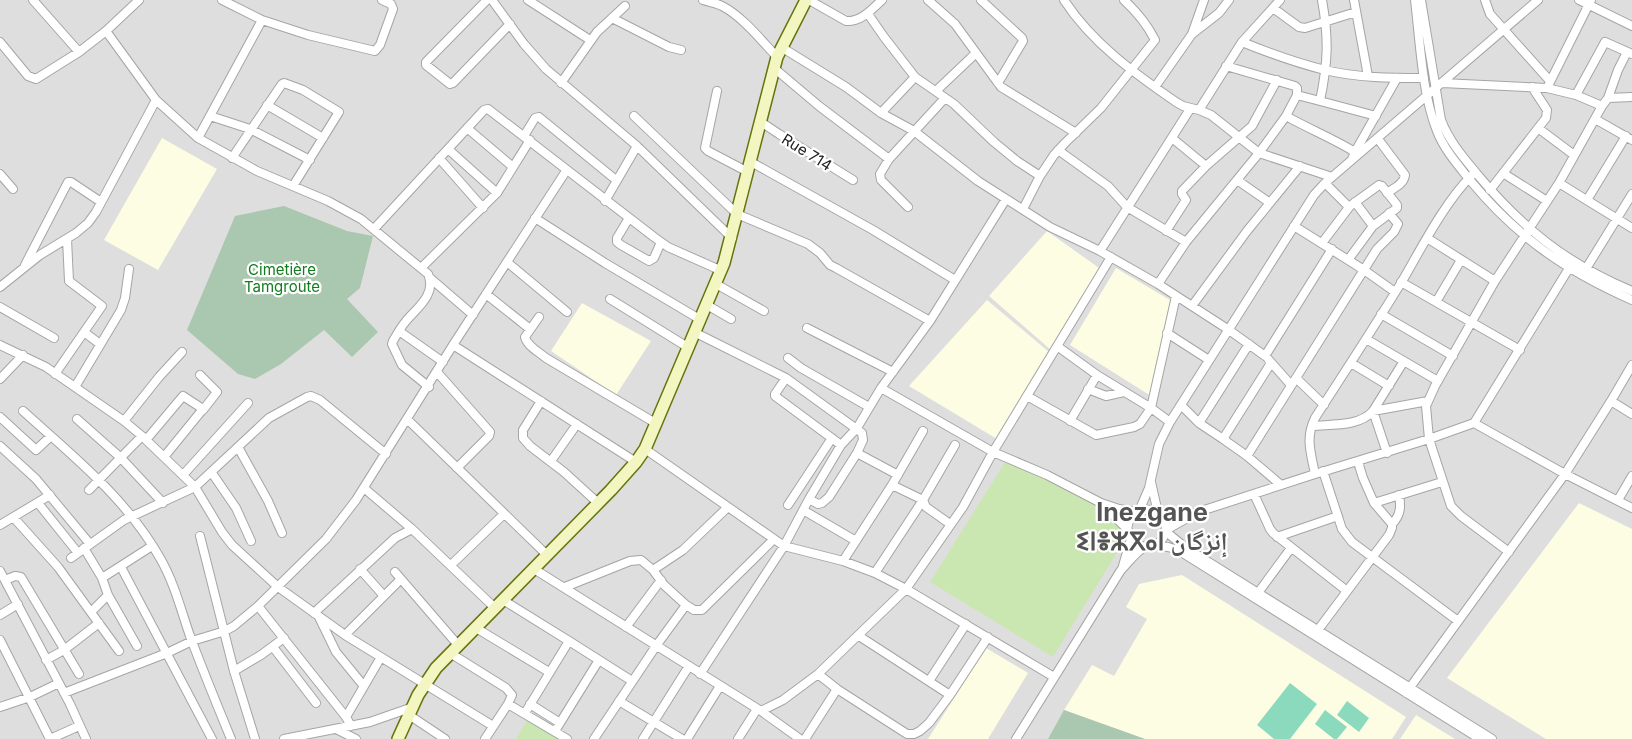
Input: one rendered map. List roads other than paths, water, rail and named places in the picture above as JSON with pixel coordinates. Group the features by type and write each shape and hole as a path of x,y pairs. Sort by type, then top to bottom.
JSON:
{"street":[{"path":"33,0 79,52"},
{"path":"0,42 28,76 36,79 79,52 106,31 139,0"},
{"path":"222,0 262,20 308,35 375,50 380,45 393,9 391,4 382,0"},
{"path":"240,9 243,0"},
{"path":"487,0 426,62 426,66 450,84 453,84 510,24"},
{"path":"492,0 539,61 561,83 637,146 732,238"},
{"path":"528,0 590,40"},
{"path":"703,0 727,8 778,57 819,106 889,159"},
{"path":"398,739 424,683 454,649 598,503 636,462 645,449 722,271 778,57 807,0 846,21 853,22 868,14 882,0"},
{"path":"928,0 955,24 975,54 1001,87 1076,133"},
{"path":"981,0 1022,38 1022,44 998,83"},
{"path":"1064,0 1083,25 1130,70 1176,102 1210,115 1260,153 1300,166 1329,180 1349,207"},
{"path":"1023,209 1040,176 1058,150 1101,108 1155,40 1151,31 1138,14 1124,0"},
{"path":"1154,87 1192,34 1204,0"},
{"path":"1192,34 1219,13 1229,0"},
{"path":"1100,251 1172,138 1242,42 1280,0"},
{"path":"1320,101 1328,54 1326,21 1322,0"},
{"path":"1354,0 1368,76"},
{"path":"1414,0 1424,78 1432,116 1440,139 1456,164 1506,220 1571,265 1632,300"},
{"path":"1421,0 1439,85 1444,129 1454,146 1527,233"},
{"path":"1485,0 1490,14 1549,84 1602,106"},
{"path":"1492,739 1178,550 1155,545 1139,546 1131,539 1128,523 1138,511 1146,496 1159,444 1170,422 1314,196 1329,180 1538,0"},
{"path":"1579,0 1590,3 1632,26"},
{"path":"1549,84 1590,3"},
{"path":"561,83 590,40 625,6"},
{"path":"1273,8 1302,28 1356,12"},
{"path":"868,14 916,77 954,104 974,124 1040,176"},
{"path":"612,18 669,47 681,50"},
{"path":"198,138 262,20"},
{"path":"106,31 156,100 198,138 256,171 345,209 374,229 421,268 472,315"},
{"path":"1242,42 1272,54 1326,70 1368,76 1424,78"},
{"path":"1509,552 1456,511 1448,501 1429,439 1426,413 1428,402 1438,381 1495,281 1559,183 1608,98 1618,70 1630,53 1605,42 1576,95"},
{"path":"936,91 975,54"},
{"path":"778,57 839,82 881,113 914,131 957,166 1050,227 1100,251 1158,284 1266,356 1271,363 1324,405"},
{"path":"1158,284 1186,242 1260,153 1286,116 1297,95 1297,86 1226,66"},
{"path":"881,113 916,77"},
{"path":"1352,160 1398,78"},
{"path":"1166,230 1186,200 1182,191 1255,121 1277,80"},
{"path":"232,158 284,83 303,90 338,110 339,114 293,186"},
{"path":"1439,85 1532,87 1549,84"},
{"path":"1490,190 1546,118 1547,112 1532,87"},
{"path":"718,91 706,148 708,151 749,167 873,230 955,280"},
{"path":"1297,95 1376,116"},
{"path":"1608,98 1632,97"},
{"path":"908,207 880,178 880,174 889,159 945,98"},
{"path":"1,285 88,223 156,100"},
{"path":"267,106 323,138"},
{"path":"374,229 484,110 488,110 661,242 722,271"},
{"path":"210,116 250,130 310,160"},
{"path":"634,116 737,214 808,244 820,253 830,265 930,321"},
{"path":"1286,116 1318,134 1328,136 1355,152"},
{"path":"421,268 497,193 513,167 535,118 539,117 616,180"},
{"path":"1587,200 1629,138 1595,119"},
{"name":"Rue 714","path":"762,122 853,180"},
{"path":"467,128 513,167"},
{"path":"1538,128 1574,155"},
{"path":"1172,138 1206,166"},
{"path":"1378,139 1405,175 1401,183 1387,193"},
{"path":"605,201 637,146"},
{"path":"448,149 497,193"},
{"path":"1058,150 1108,186 1127,207 1186,242"},
{"path":"439,158 483,208"},
{"path":"1192,306 1247,231 1300,166"},
{"path":"64,694 167,653 192,641 225,631 242,621 332,532 364,488 429,387 472,315 566,171"},
{"path":"1458,621 1372,558 1347,537 1319,472 1309,438 1312,426 1324,405 1382,314 1427,238 1468,178 1475,172"},
{"path":"0,174 13,189"},
{"path":"1503,174 1547,201"},
{"path":"1237,180 1270,203"},
{"path":"22,270 68,182 77,185 101,202"},
{"path":"1559,183 1632,228"},
{"path":"1322,243 1349,207 1379,185 1382,186 1397,206 1396,210 1389,213 1373,226 1348,260"},
{"path":"1584,273 1632,194"},
{"path":"700,674 784,546 809,498 841,445 857,428 881,388 930,321 1006,198"},
{"path":"1355,202 1373,226"},
{"path":"1247,456 1377,250 1397,227 1396,221 1389,213"},
{"path":"535,218 604,263 701,320"},
{"path":"629,218 617,238 617,242 649,261 654,258 661,242"},
{"path":"1294,226 1332,249 1395,292"},
{"path":"1427,238 1495,281"},
{"path":"55,374 102,306 69,281 67,239"},
{"path":"1266,356 1332,249"},
{"path":"738,739 759,710 783,700 818,674 906,589 963,507 993,452 1111,257"},
{"path":"1436,302 1461,260"},
{"path":"507,262 567,312"},
{"path":"1165,531 1198,512 1319,472 1358,462 1474,423 1571,265"},
{"path":"74,387 120,310 129,269"},
{"path":"1584,273 1632,291"},
{"path":"429,387 402,365 392,344 399,331 425,300 430,288 430,278"},
{"path":"1401,282 1520,350"},
{"path":"716,284 764,311"},
{"path":"486,294 530,329"},
{"path":"1027,396 1091,434 1102,435 1134,428 1140,424 1151,408 1176,296"},
{"path":"610,299 689,348"},
{"path":"707,306 731,319"},
{"path":"0,307 54,338"},
{"path":"1382,314 1453,356"},
{"path":"539,317 526,335 526,340 546,358 657,424"},
{"path":"807,328 892,372"},
{"path":"399,331 443,362"},
{"path":"84,332 100,344"},
{"path":"696,332 786,378 862,433 863,440 857,453 826,501 818,504 809,498"},
{"path":"1167,333 1209,360"},
{"path":"1366,339 1438,381"},
{"path":"0,344 55,374 124,421 144,438 195,488 227,539 278,587 345,635 493,726"},
{"path":"1199,423 1249,344"},
{"path":"453,345 636,462"},
{"path":"1057,346 1097,375 1170,422"},
{"path":"124,421 159,376 182,352"},
{"path":"0,379 23,355"},
{"path":"788,358 801,368 870,407"},
{"path":"1312,426 1354,422 1367,418 1404,361"},
{"path":"1223,438 1271,363"},
{"path":"1351,363 1389,386"},
{"path":"1408,690 1565,474 1632,365"},
{"path":"437,372 490,432 489,436 457,468"},
{"path":"1070,421 1097,375"},
{"path":"164,457 217,392 200,376"},
{"path":"786,378 775,396 841,445"},
{"path":"881,388 993,452 1046,475 1101,503 1119,509 1138,511 1148,509 1159,514 1164,520 1165,531 1162,540 1155,545"},
{"path":"1088,389 1106,396 1124,392"},
{"path":"89,490 144,438 183,396 203,410"},
{"path":"71,558 132,516 195,488 269,418 303,398 311,396 320,400 386,454"},
{"path":"541,401 522,434 523,438 598,503"},
{"path":"1611,401 1632,414"},
{"path":"1373,411 1428,402"},
{"path":"183,475 248,403"},
{"path":"1181,405 1199,423 1223,438 1282,485"},
{"path":"23,411 98,480 132,516 152,546 172,585 231,739"},
{"path":"1373,411 1387,452"},
{"path":"0,417 36,450 51,436"},
{"path":"77,419 121,458 163,503"},
{"path":"407,419 547,555"},
{"path":"1474,423 1565,474 1632,508"},
{"path":"550,461 577,424"},
{"path":"843,561 892,485 923,431"},
{"path":"788,505 832,438"},
{"path":"875,573 923,500 955,445"},
{"path":"0,446 27,469 50,495 102,578 108,595 137,646"},
{"path":"238,446 268,501 282,534"},
{"path":"645,449 784,546 843,561 875,573 966,624 1054,678"},
{"path":"857,453 898,475"},
{"path":"1358,462 1374,503 1392,524"},
{"path":"212,473 236,508 251,541"},
{"path":"1618,500 1632,476"},
{"path":"1151,480 1159,514"},
{"path":"1374,503 1442,482"},
{"path":"892,485 923,500 926,507 950,524"},
{"path":"364,488 451,565 499,604 569,641 632,680"},
{"path":"1254,494 1270,529 1277,537 1347,591"},
{"path":"0,525 50,495"},
{"path":"1315,632 1391,532 1392,524 1400,513 1399,495"},
{"path":"38,503 84,548"},
{"path":"1101,503 1128,530"},
{"path":"653,570 683,550 728,507"},
{"path":"803,510 856,541"},
{"path":"1159,514 1198,512"},
{"path":"451,565 504,514"},
{"path":"1277,537 1338,516"},
{"path":"14,518 58,567 119,651"},
{"path":"316,615 360,569 395,538 412,529"},
{"path":"1165,531 1186,548 1256,596"},
{"path":"200,536 234,671 256,739"},
{"path":"565,588 630,561 641,560 686,605 694,610 702,610 774,539"},
{"path":"1016,739 1121,570 1131,539"},
{"path":"102,578 152,546"},
{"path":"1121,570 1145,547"},
{"path":"1256,596 1291,548"},
{"path":"121,567 212,739"},
{"path":"360,569 384,596"},
{"path":"534,569 759,710 800,739"},
{"path":"0,571 86,739"},
{"path":"395,572 454,649 506,688 512,695 485,739"},
{"path":"5,580 15,576 21,577 79,674"},
{"path":"345,635 401,580"},
{"path":"626,627 661,580"},
{"path":"91,612 108,595"},
{"path":"0,615 18,604"},
{"path":"594,739 632,680 686,605"},
{"path":"258,606 346,717 351,726"},
{"path":"316,615 336,652 364,685"},
{"path":"46,660 64,650 99,623"},
{"path":"929,681 966,624"},
{"path":"476,628 549,672"},
{"path":"859,636 950,695"},
{"path":"818,674 837,689 907,734 910,734 923,729 950,695 988,637"},
{"path":"234,671 284,638"},
{"path":"0,640 50,739 79,726"},
{"path":"525,713 569,641"},
{"path":"273,647 316,703"},
{"path":"346,717 381,657"},
{"path":"555,732 599,660"},
{"path":"643,739 689,666"},
{"path":"0,707 30,697 59,683"},
{"path":"687,739 720,686"},
{"path":"805,739 837,689"},
{"path":"1408,690 1480,739"},
{"path":"619,701 682,739"},
{"path":"508,704 566,739"},
{"path":"530,704 560,723"},
{"path":"284,739 370,722 411,711"},
{"path":"411,711 445,739"},
{"path":"336,729 356,739"}],"district":[{"name":"Inezgane ⵉⵏⴻⵣⴳⴰⵏ إنزگان","path":"1152,526"}],"park label":[{"name":"Cimetière Tamgroute","path":"282,278"}]}
